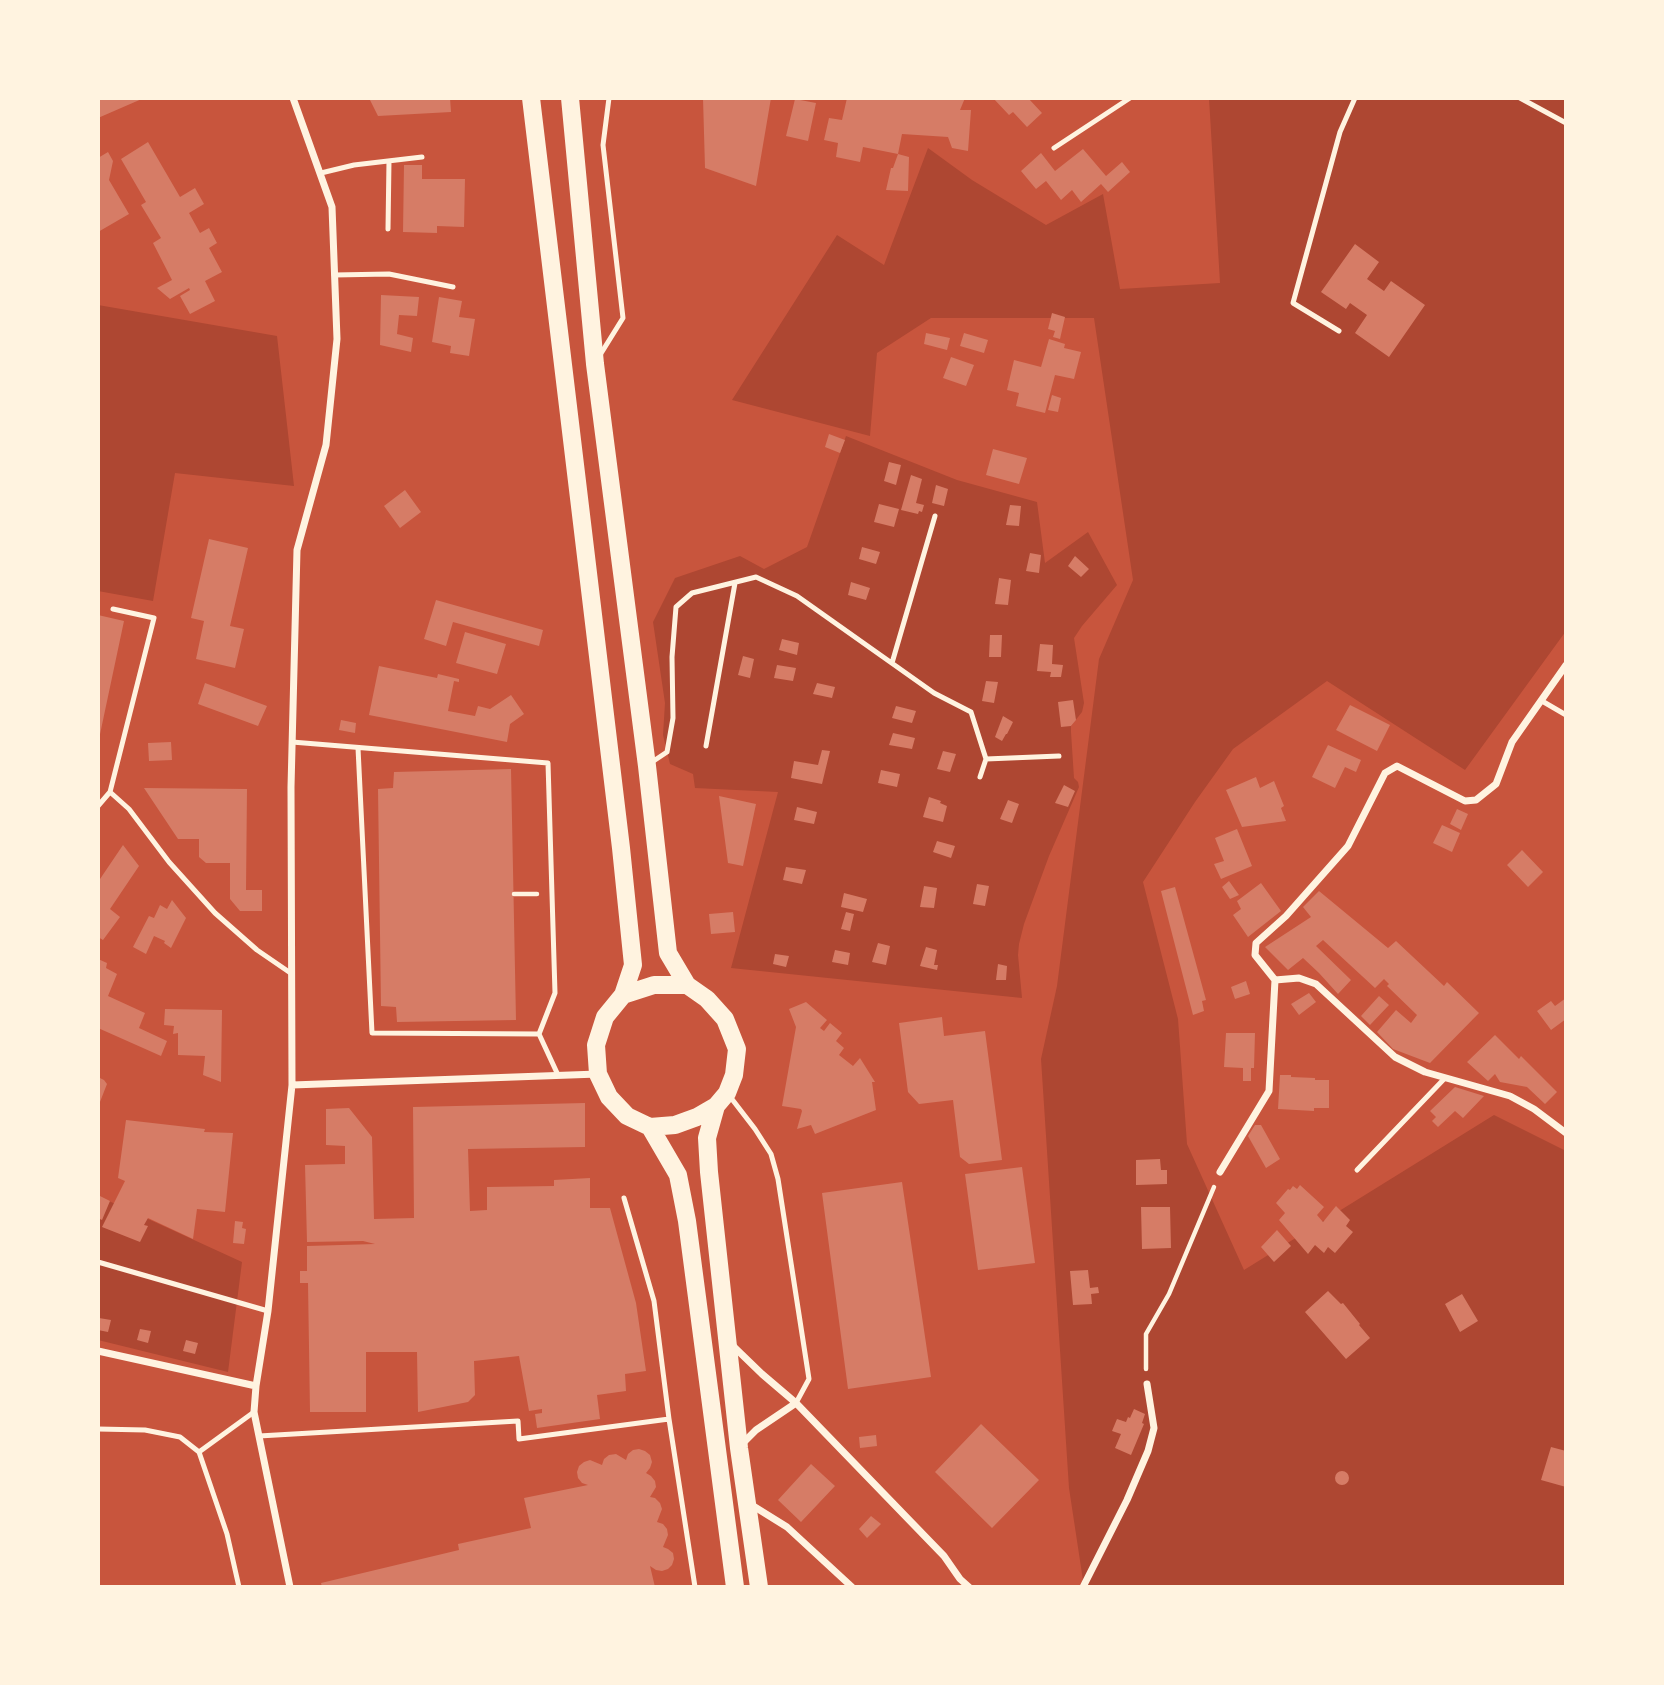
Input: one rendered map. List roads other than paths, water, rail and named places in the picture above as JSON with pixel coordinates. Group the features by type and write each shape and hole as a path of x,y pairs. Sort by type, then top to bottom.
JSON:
{"main road":[{"path":"531,98 633,965 623,995 605,1017 596,1045 598,1074 609,1097 627,1116 650,1127 675,1125 697,1118 721,1100"},
{"path":"570,98 595,363 668,953 687,985 707,999 725,1020 737,1049 734,1075 721,1100 707,1138 738,1448 759,1587"},
{"path":"623,995 654,985 687,985"},
{"path":"650,1127 678,1175 685,1209 735,1587"}],"street":[{"path":"290,1587 254,1412 268,1311 292,1086 292,742 297,550 326,445 337,339 332,207 293,98"},
{"path":"1220,1172 1269,1091 1275,980 1255,955 1256,943 1286,916 1348,846 1385,773 1397,766 1465,802 1476,800 1496,784 1513,742 1566,665"},
{"path":"1275,980 1299,978 1316,984 1395,1057 1425,1072 1510,1096 1534,1109 1566,1133"},
{"path":"292,1086 598,1074"},
{"path":"729,1343 796,1403 944,1556 969,1587"},
{"path":"98,1351 256,1386"},
{"path":"1083,1587 1127,1500 1148,1451 1154,1428 1147,1384"},
{"path":"738,1448 756,1430 796,1403"},
{"path":"746,1502 787,1527 852,1587"}],"lane":[{"path":"595,363 623,318 603,145 610,98"},
{"path":"1054,148 1130,98"},
{"path":"1339,331 1293,303 1340,132 1355,98"},
{"path":"1520,98 1566,123"},
{"path":"321,173 354,165 422,157"},
{"path":"388,229 389,162"},
{"path":"334,275 389,274 453,286"},
{"path":"892,663 935,516"},
{"path":"646,766 667,752 673,718 672,657 676,607 692,593 756,578 797,596 933,693 971,712 986,759 980,777"},
{"path":"706,746 734,583"},
{"path":"98,806 110,792 153,618 113,609"},
{"path":"1542,701 1566,715"},
{"path":"292,742 548,763 555,993 539,1034 558,1075"},
{"path":"359,748 372,1034 539,1034"},
{"path":"986,759 1059,757"},
{"path":"110,792 129,809 169,862 215,913 257,950 292,974"},
{"path":"1357,1170 1446,1077"},
{"path":"721,1100 755,1129 772,1154 778,1178 809,1379 796,1403"},
{"path":"624,1198 654,1301 695,1587"},
{"path":"98,1262 268,1311"},
{"path":"199,1452 254,1412"},
{"path":"259,1436 519,1421 520,1439 669,1419"},
{"path":"98,1429 145,1430 180,1437 199,1452 227,1534 239,1587"}]}
